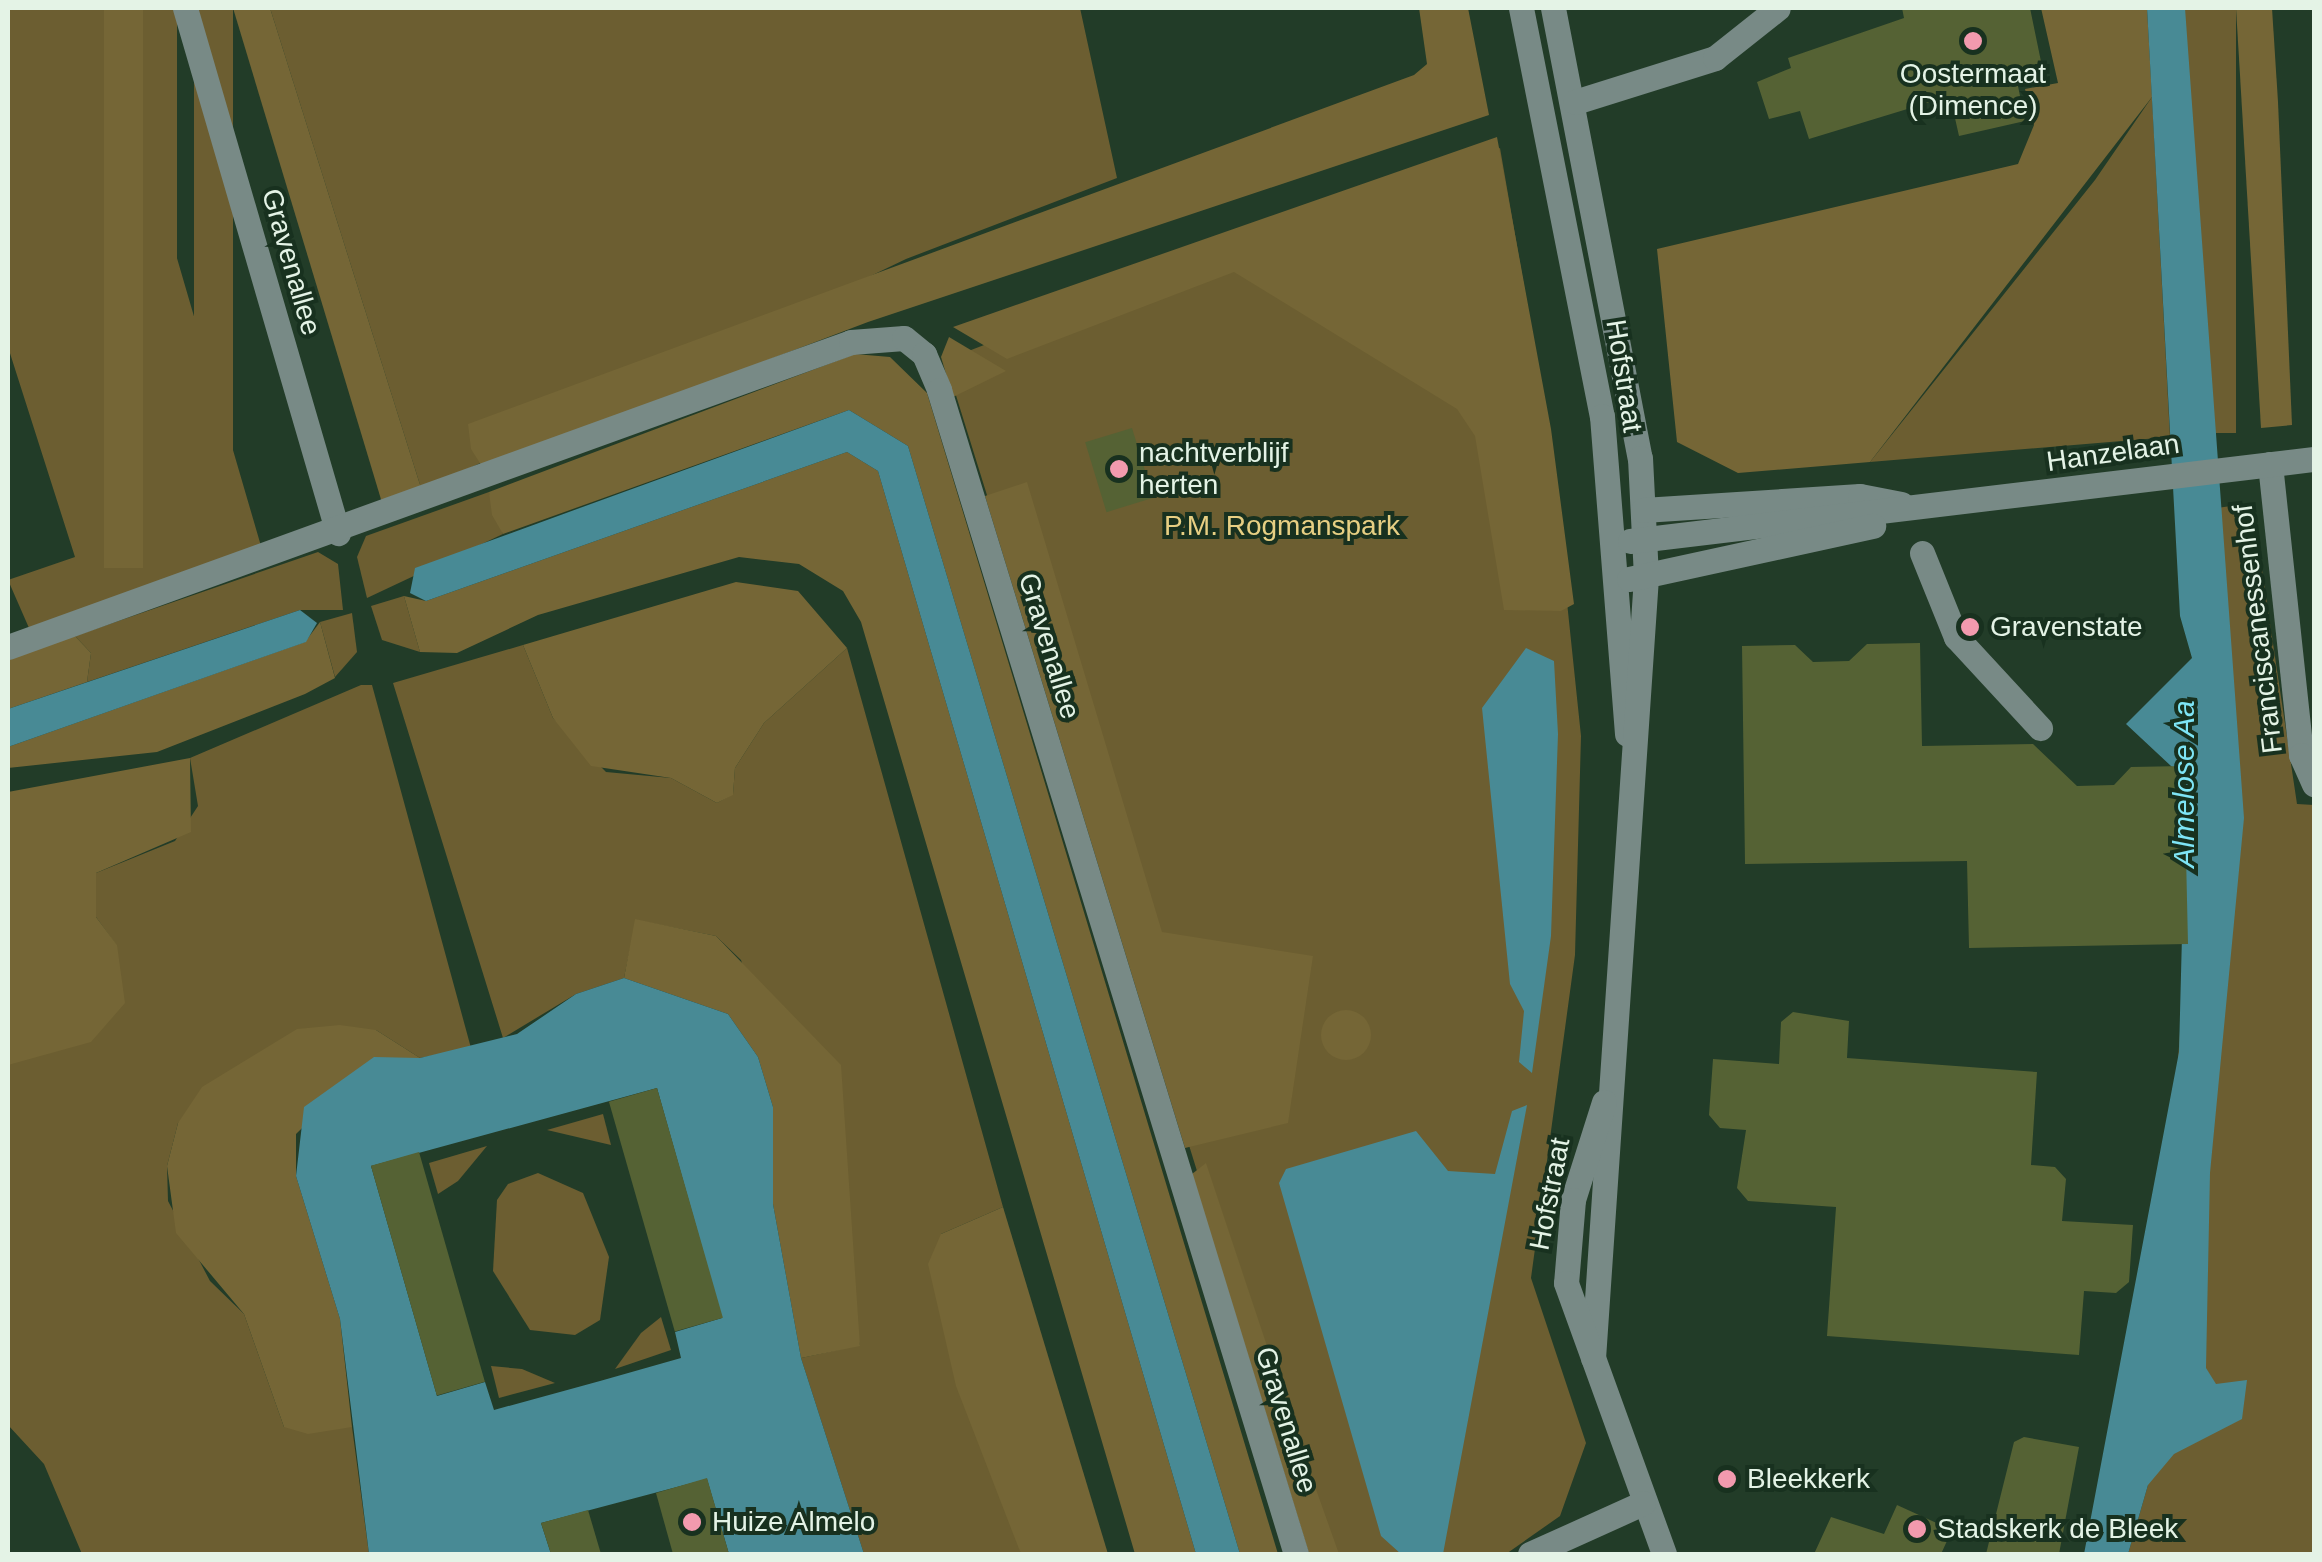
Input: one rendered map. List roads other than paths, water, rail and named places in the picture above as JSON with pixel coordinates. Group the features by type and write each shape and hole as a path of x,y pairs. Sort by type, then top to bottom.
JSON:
{"street":[{"name":"Gravenallee","path":"185,8 338,533"},
{"name":"Hofstraat","path":"1521,8 1599,398 1631,758"},
{"name":"Hofstraat","path":"1553,8 1574,102 1643,510 1646,577 1606,1098 1566,1250 1573,1319 1593,1358 1664,1554"},
{"path":"1574,102 1715,58 1778,8"},
{"name":"Gravenallee","path":"8,646 338,533 850,342 904,338 924,354 1296,1554"},
{"name":"Hanzelaan","path":"1612,542 2314,458"},
{"name":"Franciscanessenhof","path":"2270,464 2301,755 2314,784"},
{"name":"Hanzelaan","path":"1643,510 1860,496 1920,508"},
{"name":"Hanzelaan","path":"1613,582 1849,536 1920,508"},
{"path":"1922,553 1956,637 2040,728"},
{"path":"1530,1554 1643,1503"}],"water":[{"path":"2147,8 2185,8 2244,818 2210,1173 2206,1368 2216,1384 2247,1380 2242,1419 2174,1454 2148,1485 2128,1554 2084,1554 2179,1052 2186,780 2126,724 2192,658 2180,616"},
{"path":"849,410 908,446 1240,1554 1196,1554 878,471 847,452 426,601 410,593 415,568"},
{"path":"300,610 317,623 306,642 8,747 8,709"},
{"path":"1526,648 1554,661 1558,734 1551,936 1532,1073 1519,1062 1524,1011 1510,984 1482,708"},
{"path":"624,978 728,1014 758,1057 773,1107 773,1204 801,1358 864,1554 729,1554 707,1479 541,1523 551,1554 369,1554 340,1319 296,1176 304,1107 374,1057 420,1058 517,1034 576,994","holes":["657,1088 722,1318 675,1332 681,1358 600,1381 494,1410 485,1382 437,1396 371,1166"]},
{"path":"1527,1105 1443,1554 1401,1554 1381,1536 1279,1183 1286,1169 1416,1131 1448,1171 1495,1174 1512,1111"}],"place":[{"name":"Oostermaat (Dimence)","path":"1973,41"},
{"name":"nachtverblijf herten","path":"1119,469"},
{"name":"Gravenstate","path":"1970,627"},
{"name":"Bleekkerk","path":"1727,1479"},
{"name":"Huize Almelo","path":"692,1522"},
{"name":"Stadskerk de Bleek","path":"1917,1529"}],"park label":[{"name":"P.M. Rogmanspark","path":"1282,526"}],"water label":[{"name":"Almelose Aa","path":"2184,784"}]}
